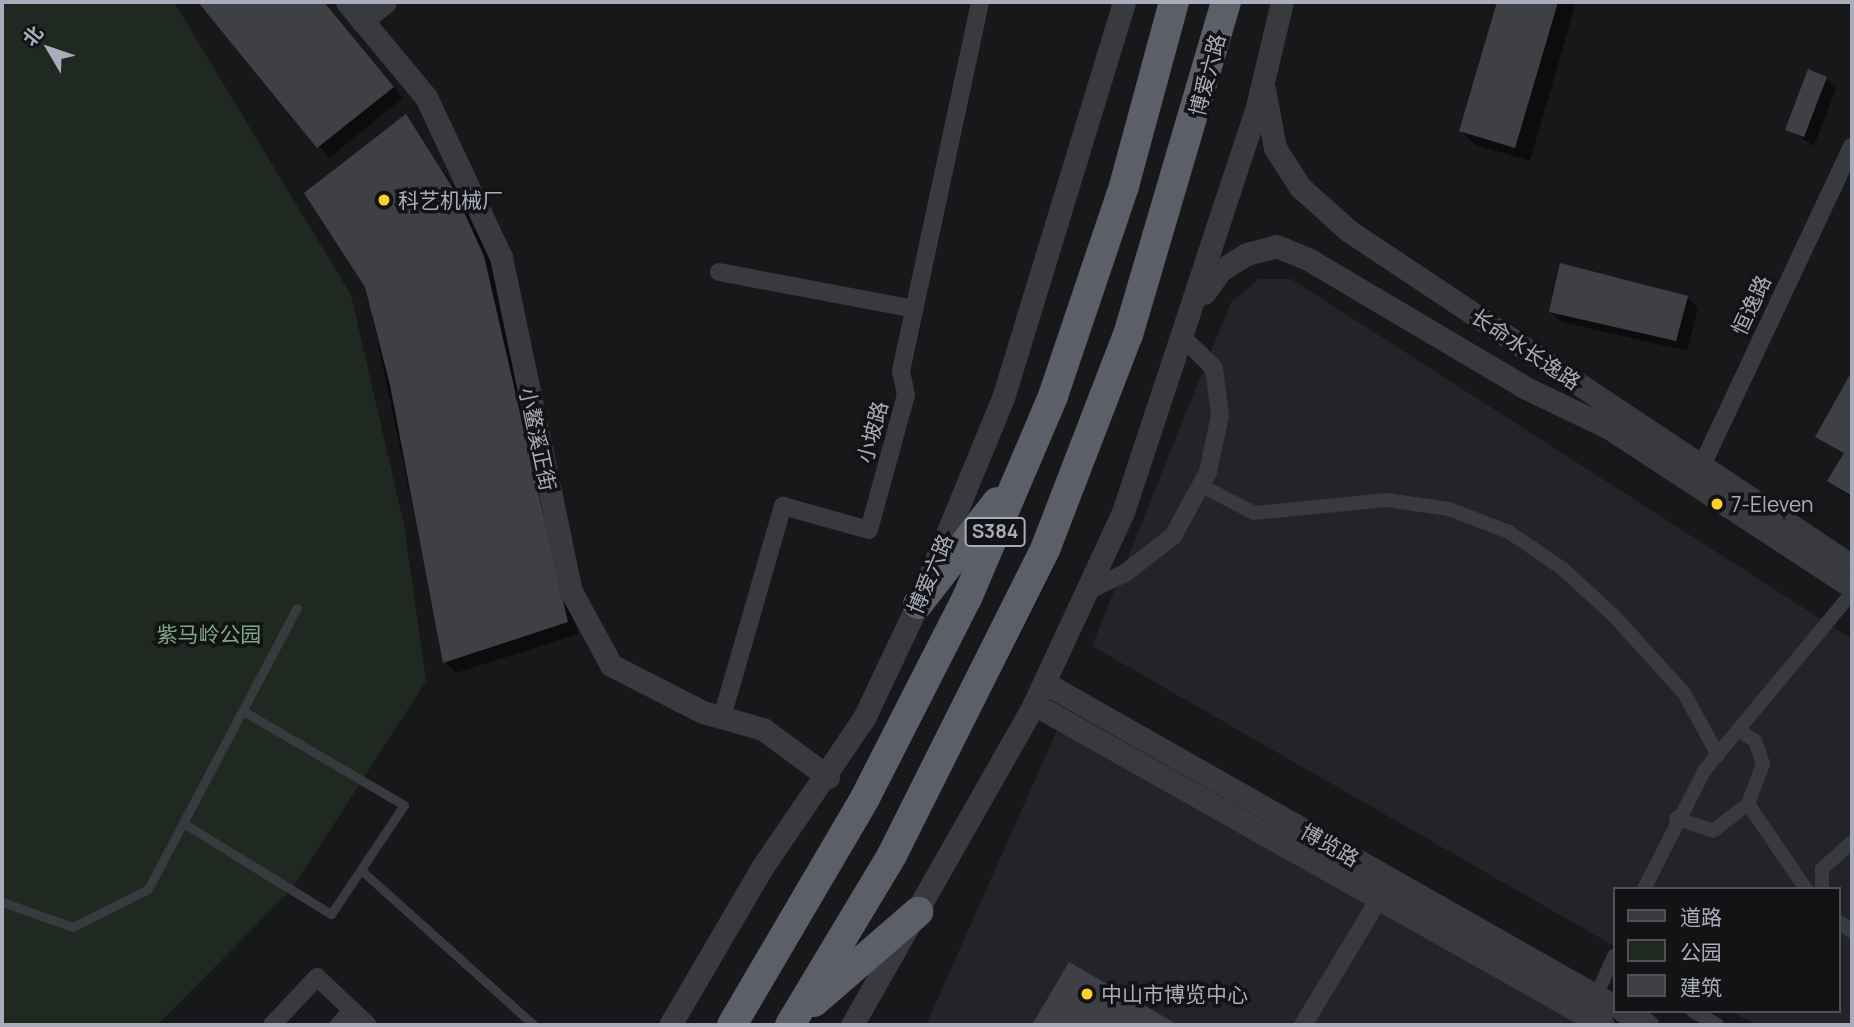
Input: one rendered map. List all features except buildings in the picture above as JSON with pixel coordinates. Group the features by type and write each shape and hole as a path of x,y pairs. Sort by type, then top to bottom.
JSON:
{"highway":[{"name":"博爱六路","path":"732,1025 871,786 967,598 1023,468 1124,186 1174,2"},
{"name":"博爱六路","path":"791,1023 892,855 1046,547 1128,335 1226,2"},
{"path":"918,604 1023,468"},
{"path":"791,1023 918,912"}],"street":[{"name":"小鳌溪正街","path":"347,2 426,97 501,257 571,591 611,664 722,717 763,729 828,777"},
{"path":"362,21 385,2"},
{"name":"小坡路","path":"722,717 783,506 869,530 906,395 901,371 979,2"},
{"name":"博爱六路","path":"670,1025 761,869 828,777 918,604 1003,398 1124,2"},
{"path":"852,1025 1034,704 1123,512 1194,306 1263,82 1282,2"},
{"name":"长命水长逸路","path":"1263,82 1275,148 1300,187 1349,231 1852,587"},
{"name":"恒逸路","path":"1697,475 1852,147"},
{"name":"长命水长逸路","path":"1194,306 1221,270 1276,246 1697,475 1852,566"},
{"path":"719,272 914,309"},
{"path":"1087,591 1125,573 1173,536 1200,485 1220,415 1214,368 1183,338"},
{"path":"1200,485 1254,513 1386,500 1449,509 1509,532 1563,569 1615,617 1684,693 1718,755"},
{"path":"1645,887 1676,818 1718,755 1852,593"},
{"path":"1838,610 1852,619"},
{"name":"博览路","path":"1045,683 1605,1001"},
{"name":"博览路","path":"1034,704 1603,1025"},
{"path":"1676,818 1713,831 1748,804 1763,764 1755,741 1740,731"},
{"path":"1748,804 1805,887"},
{"path":"1822,887 1822,869 1852,842"},
{"path":"1303,1025 1379,899"},
{"path":"1605,1001 1612,967"},
{"path":"272,1025 317,977 368,1025"},
{"path":"339,1025 352,1010"},
{"path":"1626,1013 1647,1025"},
{"path":"1696,1013 1717,1025"}],"lane":[{"path":"2,902 73,927 148,889 298,608"},
{"path":"183,823 331,914 404,806 243,711"},
{"path":"361,870 534,1025"}],"shaded area":[{"path":"1259,279 1291,279 1852,639 1852,1025 1756,1025 1735,1013 1840,1013 1840,887 1612,887 1612,945 1092,646 1231,302"},
{"path":"1058,728 1581,1025 926,1025"}],"green space":[{"name":"紫马岭公园","path":"2,2 174,2 351,295 404,525 426,681 292,889 157,1025 2,1025"}],"place":[{"name":"科艺机械厂","path":"384,200"},
{"name":"7-Eleven","path":"1717,504"},
{"name":"中山市博览中心","path":"1087,994"}]}
